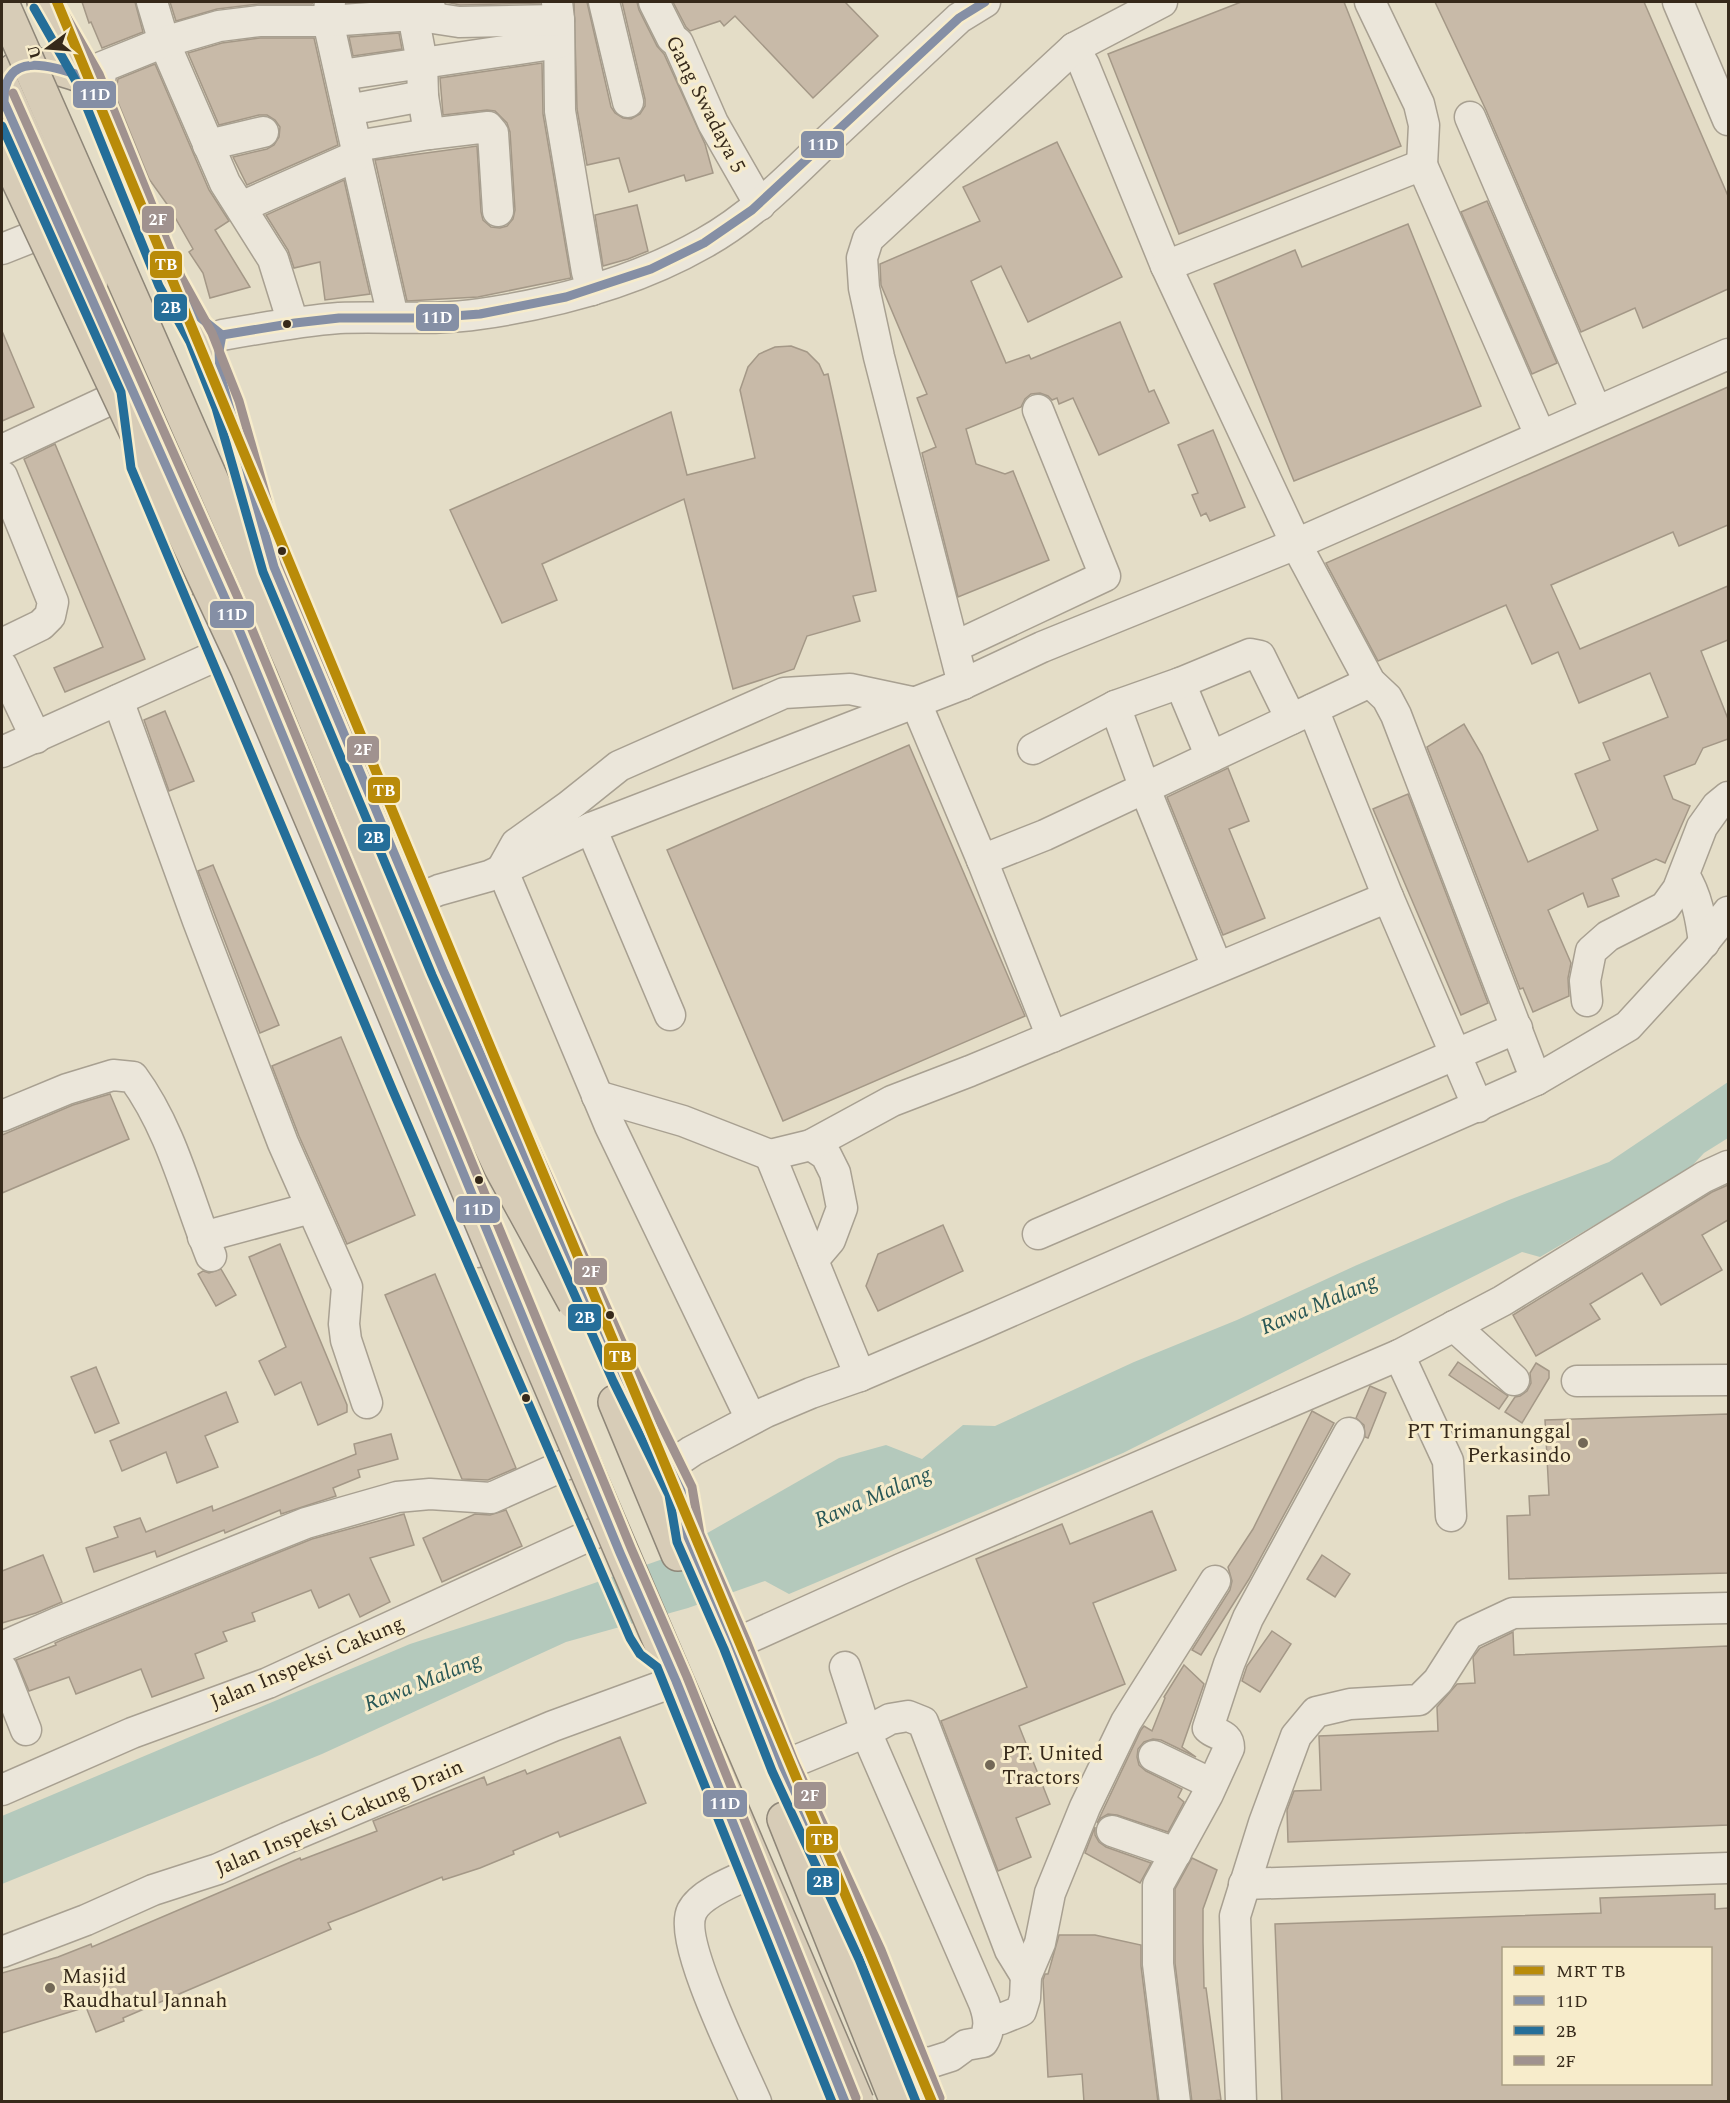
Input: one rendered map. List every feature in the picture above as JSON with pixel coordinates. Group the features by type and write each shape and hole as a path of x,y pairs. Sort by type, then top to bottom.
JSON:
{"highway":[{"path":"23,2 153,310 325,701 710,1632 897,2102"},
{"path":"44,2 93,89 170,282 201,337 226,404 274,567 290,606 443,970 620,1366 675,1478 688,1537 729,1632 792,1763 870,1954 921,2062 929,2102"},
{"path":"2,3 288,653 473,1107 500,1166 575,1303"},
{"path":"93,89 46,65 33,64 14,71 2,95 133,389 610,1545 647,1631 672,1670 845,2102"},
{"path":"2,95 109,323 157,436 172,480 187,539"},
{"path":"2,146 247,668 857,2102"},
{"path":"170,282 197,315 222,335 219,351 220,374 226,404"},
{"path":"236,643 290,606"}],"street":[{"path":"152,2 164,42 225,183 273,259 293,323"},
{"path":"414,15 447,2"},
{"path":"604,2 628,102"},
{"name":"Gang Swadaya 5","path":"654,2 672,38 678,43 713,123 760,205"},
{"path":"222,335 339,318 441,317 481,314 592,290 689,252 760,205 959,18 986,2"},
{"path":"963,684 879,357 864,288 862,258 868,239 1074,48 1162,2"},
{"path":"1370,2 1419,104 1424,125 1422,165 1540,435"},
{"path":"1678,2 1728,120"},
{"path":"93,89 102,67 164,42 219,26 259,11 329,11 414,15 459,22 558,22"},
{"path":"329,11 356,151 393,317"},
{"path":"414,15 422,62 423,96 429,134"},
{"path":"341,75 422,62 558,22"},
{"path":"558,22 560,111 592,290"},
{"path":"1074,48 1084,65 1166,266 1296,544 1370,682 1388,698 1396,715 1536,1080"},
{"path":"348,110 423,96"},
{"path":"1470,117 1596,411"},
{"path":"241,207 356,151 429,134 488,127 493,133 498,211"},
{"path":"208,145 262,132"},
{"path":"1166,266 1422,165"},
{"path":"2,249 60,226"},
{"path":"415,900 439,890 489,876 591,828 963,684 1042,647 1296,544 1728,354"},
{"path":"2,450 133,389"},
{"path":"954,647 1105,576 1038,410"},
{"path":"2,476 53,602 50,616 41,625 2,644"},
{"path":"2,752 118,700 236,643 404,1086 569,1463 610,1545"},
{"path":"1033,749 1115,706 1180,683 1242,656 1250,654 1260,656 1302,714 1388,897 1478,1107"},
{"path":"2,666 36,738"},
{"path":"982,860 1045,835 1370,682"},
{"path":"1180,683 1211,757"},
{"path":"502,869 516,844 619,766 784,693 850,689 916,703"},
{"path":"118,700 283,1143 347,1287 346,1340 367,1403"},
{"path":"916,703 982,860 1052,1037"},
{"path":"1115,706 1145,789 1217,967"},
{"path":"1587,1000 1585,981 1591,951 1608,936 1665,907 1678,889 1702,827 1717,806 1728,797"},
{"path":"591,828 670,1015"},
{"path":"502,869 609,1126 752,1419"},
{"path":"1684,875 1695,898 1704,944"},
{"path":"597,1096 683,1121 770,1155 811,1145 892,1101 1388,897"},
{"path":"675,1478 692,1450 752,1419 810,1393 860,1376 1536,1080 1628,1026 1704,944 1728,912"},
{"path":"1038,1234 1517,1028"},
{"path":"2,1116 67,1089 113,1075 133,1077 145,1093 157,1116 207,1247 311,1208"},
{"path":"811,1145 826,1155 835,1173 842,1208 830,1240 813,1260"},
{"path":"770,1155 860,1376"},
{"path":"729,1632 797,1616 1399,1355 1508,1298 1704,1177 1728,1166"},
{"path":"1454,1326 1514,1380"},
{"path":"1399,1355 1448,1461 1451,1516"},
{"path":"1577,1381 1728,1380"},
{"path":"1175,2102 1158,1964 1158,1885 1229,1748 1226,1737 1210,1731 1209,1721 1248,1618 1349,1433"},
{"path":"2,1647 306,1523 397,1497 430,1494 491,1498 569,1463"},
{"name":"Jalan Inspeksi Cakung","path":"2,1790 132,1733 268,1683 610,1545"},
{"path":"990,2020 1001,2019 1021,2010 1025,1998 1026,1976 1040,1943 1050,1893 1085,1807 1126,1722 1215,1581"},
{"path":"1241,2102 1235,1916 1296,1736 1316,1712 1350,1704 1419,1700 1438,1681 1468,1634 1513,1613 1728,1608"},
{"path":"845,1667 866,1732 990,2020 983,2042 966,2045 951,2056 921,2062"},
{"path":"2,1669 26,1730"},
{"name":"Jalan Inspeksi Cakung Drain","path":"2,1952 86,1920 153,1890 218,1869 553,1726 672,1670"},
{"path":"792,1763 866,1732 890,1719 908,1716 923,1722 1010,1950 1026,1976"},
{"path":"1154,1756 1212,1784"},
{"path":"1112,1831 1176,1853"},
{"path":"1244,1884 1728,1868"},
{"path":"754,1872 711,1891 692,1911 689,1931 699,1970 756,2102"}],"water":[{"name":"Rawa Malang","path":"1728,1082 1728,1138 1704,1153 1687,1171 1540,1257 1522,1252 1123,1453 789,1594 765,1581 688,1608 566,1642 322,1754 2,1884 2,1816 410,1644 660,1560 839,1458 886,1445 922,1459 963,1425 995,1426 1134,1362 1237,1320 1357,1265 1509,1200 1609,1162"}],"building":[{"path":"82,2 135,2 143,32 102,48 91,22 89,23"},
{"path":"170,2 313,2 312,4 259,4 217,9 176,21"},
{"path":"446,2 540,2 540,3 460,5"},
{"path":"574,2 587,2 611,107 623,118 631,119 640,114 645,106 645,99 622,2 637,2 657,46 664,54 705,144 713,173 686,181 684,175 629,192 619,158 587,165 577,109"},
{"path":"673,2 845,2 878,36 813,98 735,16 724,26 720,21 690,31"},
{"path":"1241,2 1344,2 1401,146 1179,234 1108,54"},
{"path":"1435,2 1644,2 1728,196 1728,289 1643,328 1635,308 1581,332 1486,110"},
{"path":"399,33 402,49 353,56 349,37"},
{"path":"260,38 314,38 338,145 247,185 233,157 267,149 274,145 279,137 280,127 267,115 219,125 188,53 222,43"},
{"path":"542,63 543,114 571,278 478,297 407,301 375,160 477,146 483,220 491,227 507,226 513,219 515,210 510,132 507,123 495,111 487,110 443,115 440,78"},
{"path":"155,64 209,190 229,221 215,230 250,287 210,298 203,273 189,252 193,249 169,207 149,179 115,95 118,79"},
{"path":"1057,142 1122,277 1028,322 1001,266 971,281 1006,363 1029,355 1031,359 1120,322 1149,392 1154,390 1169,423 1099,455 1073,398 1059,404 1057,398 1052,400 1040,393 1031,394 1021,407 966,429 976,464 1005,474 1013,471 1049,560 958,597 922,453 936,447 917,398 927,394 881,285 880,264 980,221 963,187"},
{"path":"344,180 370,294 325,300 320,262 294,268 288,250 266,215"},
{"path":"1487,201 1557,363 1532,374 1461,212"},
{"path":"637,205 648,251 603,266 595,215"},
{"path":"1408,224 1481,406 1294,481 1214,284 1295,250 1302,267"},
{"path":"2,331 34,407 2,421"},
{"path":"791,346 807,352 819,364 824,375 828,374 876,591 853,596 860,621 807,636 794,669 733,689 684,499 542,564 557,600 502,623 450,510 671,412 687,475 755,458 740,390 748,367 759,354 775,347"},
{"path":"1728,387 1728,525 1679,546 1673,532 1551,585 1580,649 1728,586 1728,640 1701,651 1728,719 1728,739 1703,748 1695,764 1664,776 1673,799 1690,806 1665,863 1656,859 1612,879 1619,896 1588,907 1583,893 1548,910 1571,963 1568,978 1569,996 1533,1012 1523,988 1520,989 1427,747 1464,724 1482,755 1528,862 1598,830 1575,774 1610,760 1603,743 1668,717 1650,673 1579,703 1558,652 1532,664 1506,605 1378,661 1326,563"},
{"path":"1213,430 1245,507 1210,521 1206,513 1201,516 1192,495 1198,493 1178,445"},
{"path":"55,444 145,659 65,692 54,668 103,647 24,459"},
{"path":"165,711 194,781 169,791 144,720"},
{"path":"909,745 1025,1016 783,1121 667,850"},
{"path":"1228,768 1249,821 1229,829 1265,918 1223,935 1167,797"},
{"path":"1408,794 1488,1003 1461,1015 1373,809"},
{"path":"213,865 279,1025 260,1033 198,871"},
{"path":"341,1037 415,1215 347,1244 299,1136 272,1066"},
{"path":"110,1094 129,1139 2,1193 2,1135 73,1105"},
{"path":"1728,1185 1728,1220 1702,1235 1722,1270 1661,1305 1642,1273 1590,1304 1600,1319 1536,1356 1513,1315 1712,1192"},
{"path":"943,1225 963,1271 878,1311 866,1286 878,1254"},
{"path":"280,1244 347,1405 347,1412 318,1425 301,1382 275,1395 259,1361 286,1347 249,1257"},
{"path":"221,1269 236,1295 216,1306 198,1274 203,1271 209,1273"},
{"path":"435,1274 516,1468 488,1480 462,1479 385,1295"},
{"path":"1458,1362 1508,1396 1499,1409 1449,1375"},
{"path":"1536,1363 1549,1371 1549,1378 1522,1423 1505,1412 1515,1397 1527,1391 1531,1383 1530,1373"},
{"path":"96,1367 119,1423 95,1433 71,1377"},
{"path":"1370,1386 1386,1393 1368,1438 1365,1437 1364,1425 1356,1418"},
{"path":"226,1392 238,1422 205,1436 218,1467 177,1483 166,1452 122,1471 110,1441"},
{"path":"1312,1411 1334,1423 1249,1579 1201,1655 1192,1650 1230,1590 1232,1581 1228,1567 1253,1529"},
{"path":"1728,1414 1728,1573 1509,1579 1507,1516 1530,1515 1529,1496 1549,1495 1545,1420"},
{"path":"391,1434 398,1459 358,1470 360,1477 333,1488 336,1496 281,1514 280,1510 225,1533 224,1530 157,1557 155,1551 94,1572 86,1548 118,1537 114,1527 140,1518 146,1532 212,1506 213,1511 356,1454 354,1444"},
{"path":"506,1510 522,1546 442,1582 423,1538 475,1514 490,1515"},
{"path":"1152,1511 1176,1570 1093,1603 1125,1684 1019,1726 1050,1804 1016,1818 1031,1857 998,1871 941,1721 1027,1687 976,1559 1062,1524 1070,1544"},
{"path":"404,1514 414,1545 370,1558 390,1602 360,1617 349,1594 319,1608 311,1590 252,1613 255,1621 223,1632 227,1641 195,1654 204,1678 152,1697 141,1669 76,1694 69,1677 29,1691 16,1660 312,1539"},
{"path":"43,1555 62,1602 2,1623 2,1571"},
{"path":"1322,1555 1350,1574 1335,1597 1307,1579"},
{"path":"1272,1631 1291,1644 1260,1692 1242,1681 1247,1666"},
{"path":"1513,1632 1514,1655 1728,1646 1728,1825 1288,1842 1287,1810 1294,1791 1321,1790 1319,1736 1438,1731 1437,1707 1457,1684 1475,1683 1473,1657 1480,1648"},
{"path":"1184,1665 1204,1684 1182,1747 1196,1757 1161,1740 1153,1739 1144,1742 1138,1749 1137,1757 1139,1765 1146,1771 1182,1789 1178,1797 1184,1802 1168,1832 1117,1815 1108,1814 1097,1823 1141,1730 1144,1726 1152,1731 1164,1697"},
{"path":"620,1737 646,1803 560,1837 558,1832 480,1868 443,1880 442,1877 328,1923 331,1929 123,2018 124,2021 96,2032 86,2007 2,2033 2,1973 58,1957 91,1944 92,1947 300,1858 301,1860 377,1831 373,1821 484,1777 487,1785 525,1770 527,1774"},
{"path":"1095,1827 1095,1835 1106,1847 1151,1863 1140,1883 1085,1853"},
{"path":"1192,1858 1217,1870 1203,1909 1203,1942 1204,1988 1206,1988 1221,2100 1205,2102 1192,2102 1175,1963 1175,1889"},
{"path":"1715,1894 1715,1909 1728,1908 1728,2102 1282,2102 1275,1924 1601,1913 1600,1898"},
{"path":"1059,1935 1095,1935 1141,1945 1141,1966 1158,2102 1084,2102 1082,2074 1048,2077 1043,1980 1045,1974 1048,1974"}],"metro line":[{"name":"TB","path":"57,2 494,1056 932,2102"}],"transit line":[{"name":"2F","path":"58,2 99,74 181,277 212,333 239,401 285,563 454,965 635,1371 692,1487 700,1534 746,1640 794,1761 881,1950 940,2098"},
{"name":"11D","path":"222,335 339,318 427,318 480,314 566,297 651,269 704,243 752,210 959,18 985,2"},
{"name":"2B","path":"34,8 77,83 159,286 190,342 216,408 263,572 432,975 613,1381 669,1495 677,1542 724,1649 772,1771 859,1959 916,2102"},
{"name":"11D","path":"222,335 197,315 170,282 88,78 61,69 33,65 22,67 12,74 6,85 4,102 240,632 620,1553 676,1681 845,2102"},
{"name":"2F","path":"13,93 251,627 631,1548 687,1677 856,2098"},
{"name":"2B","path":"2,126 121,392 131,468 393,1091 630,1638 640,1654 657,1667 832,2102"},
{"name":"11D","path":"222,335 219,351 220,374 274,567 443,970 624,1376 681,1491 688,1537 735,1644 783,1766 870,1954 929,2102"}],"place":[{"name":"PT Trimanunggal Perkasindo","path":"1583,1443"},
{"name":"PT. United Tractors","path":"990,1765"},
{"name":"Masjid Raudhatul Jannah","path":"50,1988"}]}
